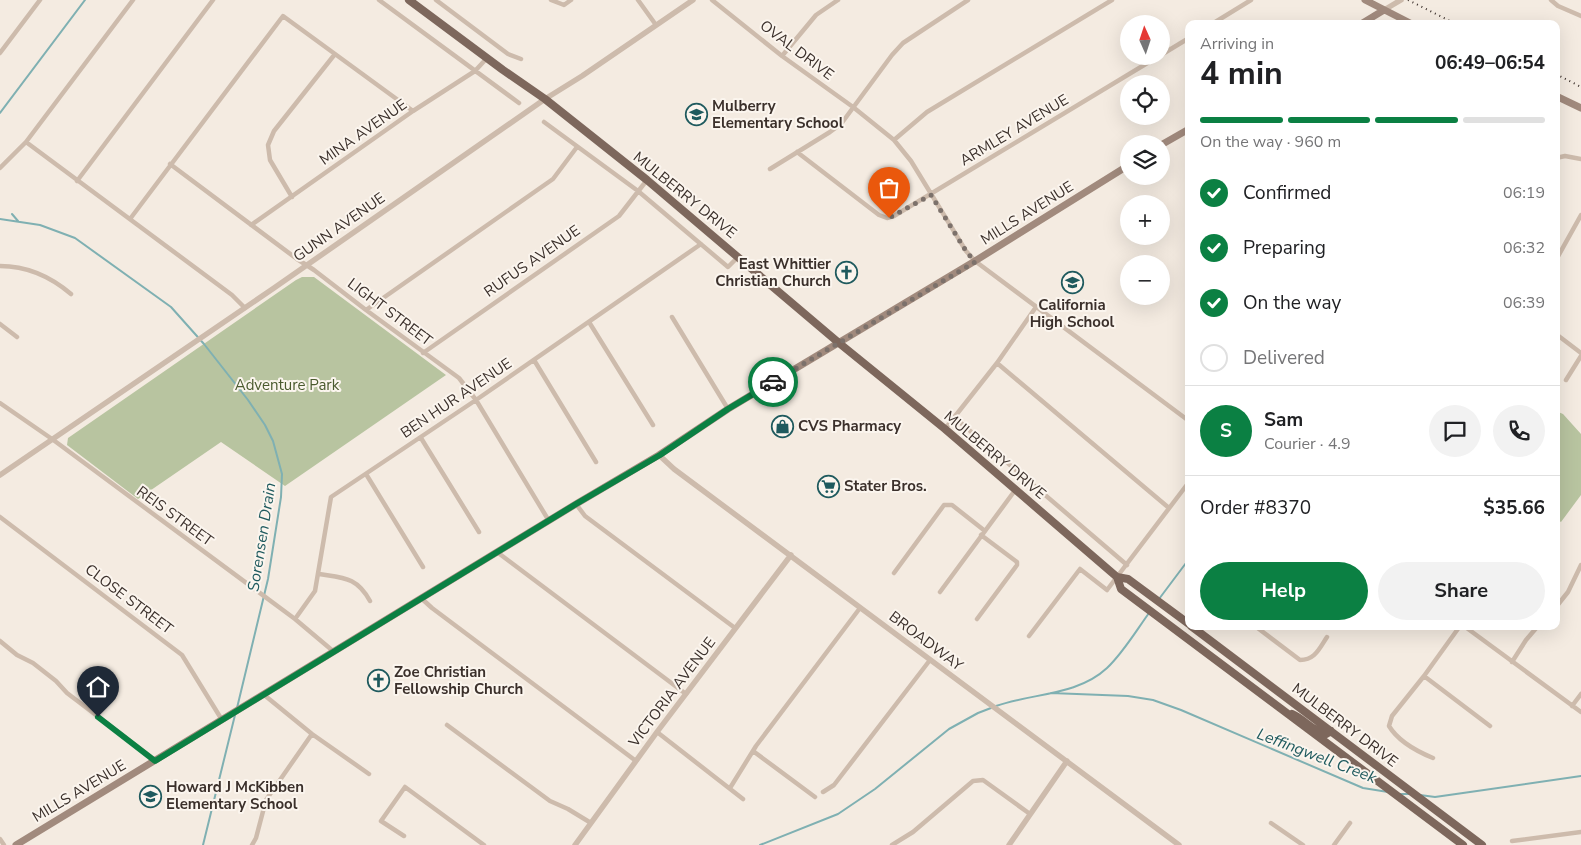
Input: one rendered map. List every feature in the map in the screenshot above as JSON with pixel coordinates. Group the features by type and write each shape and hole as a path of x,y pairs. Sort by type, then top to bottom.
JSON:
{"main road":[{"name":"MULBERRY DRIVE","path":"409,0 545,99 647,180 839,343 945,429 1117,577 1128,579 1185,621"},
{"path":"1365,0 1404,20"},
{"path":"1367,20 1384,10"},
{"path":"1560,98 1581,108"},
{"path":"1170,140 1185,130"},
{"name":"MILLS AVENUE","path":"16,845 333,651 660,455 728,409 975,262 1120,171"},
{"name":"MULBERRY DRIVE","path":"1117,577 1121,589 1463,845"},
{"name":"MULBERRY DRIVE","path":"1197,630 1482,845"},
{"path":"1283,711 1297,716 1319,732 1326,734 1331,731"}],"street":[{"path":"0,54 40,0"},
{"path":"0,168 26,142 133,0"},
{"path":"77,182 213,0"},
{"path":"379,0 519,103"},
{"path":"436,0 508,54 520,59"},
{"path":"551,0 564,5 571,0"},
{"path":"638,0 656,25"},
{"name":"GUNN AVENUE","path":"0,475 245,308 545,99 693,0"},
{"name":"OVAL DRIVE","path":"712,0 782,56 894,140 911,162 966,251 975,262 1185,418"},
{"path":"782,56 816,15 838,0"},
{"path":"770,169 841,124 902,43 968,0"},
{"path":"894,140 927,112 1112,0"},
{"path":"1218,20 1251,0"},
{"path":"1384,10 1401,0"},
{"path":"1551,0 1558,6 1580,14"},
{"path":"130,220 170,164 283,16 413,112"},
{"name":"ARMLEY AVENUE","path":"1170,50 1185,40"},
{"path":"292,197 270,160 268,145 274,131 335,54"},
{"name":"MINA AVENUE","path":"251,225 475,71 487,58"},
{"name":"ARMLEY AVENUE","path":"797,152 879,215 887,218 931,195 1145,65"},
{"name":"MULBERRY DRIVE","path":"544,122 638,191 728,267 738,256"},
{"path":"26,142 77,182 232,295 245,308"},
{"path":"366,310 553,179 577,147"},
{"path":"1560,157 1565,156 1581,159"},
{"name":"LIGHT STREET","path":"170,164 459,378 476,400 549,521"},
{"name":"RUFUS AVENUE","path":"423,353 619,216 647,180"},
{"path":"1560,253 1581,215"},
{"name":"BEN HUR AVENUE","path":"295,619 315,591 331,497 421,438 701,244"},
{"path":"0,266 22,268 40,274 56,282 71,294"},
{"path":"945,429 997,363 1036,307"},
{"path":"672,317 728,409"},
{"path":"589,322 653,425"},
{"path":"0,324 17,337"},
{"path":"1560,337 1581,354 1566,380"},
{"path":"534,360 596,462"},
{"path":"997,363 1169,508"},
{"name":"REIS STREET","path":"0,403 52,439 295,619 333,651"},
{"name":"MULBERRY DRIVE","path":"954,418 1127,565"},
{"path":"421,438 479,532"},
{"name":"BROADWAY","path":"660,455 674,469 1179,845"},
{"path":"366,474 423,567"},
{"path":"1028,636 1080,569 1107,590 1185,487"},
{"path":"940,592 1016,490"},
{"path":"576,504 585,516 735,628"},
{"path":"894,573 944,505 952,505 1017,562 1017,565 977,619"},
{"name":"CLOSE STREET","path":"0,517 182,655 224,719"},
{"path":"497,552 686,694"},
{"name":"VICTORIA AVENUE","path":"575,845 657,732 791,555"},
{"path":"1560,602 1568,592 1581,565"},
{"path":"319,574 349,578 363,588 370,601"},
{"path":"421,598 636,761"},
{"path":"730,788 753,751 860,608"},
{"path":"1260,630 1300,660 1312,658 1327,637"},
{"path":"1432,758 1419,752 1394,734 1389,726 1392,716 1457,630"},
{"path":"1469,630 1581,712"},
{"path":"1512,662 1535,630"},
{"path":"0,641 18,655 33,663 56,681 67,693 155,761"},
{"path":"823,792 834,785 930,660"},
{"path":"1424,676 1490,726"},
{"path":"263,694 312,734 369,774"},
{"path":"1572,706 1581,694"},
{"path":"447,725 550,801 591,823"},
{"path":"657,732 744,799"},
{"path":"252,845 256,838 266,800 312,734"},
{"path":"753,751 815,797"},
{"path":"1009,845 1067,761"},
{"path":"892,845 913,832 973,781 983,780 1030,814"},
{"path":"404,836 381,821 405,787 484,845"},
{"path":"1271,823 1303,845"},
{"path":"1334,845 1350,823"},
{"path":"1512,841 1581,832"},
{"path":"0,839 4,845"}],"green space":[{"name":"Adventure Park","path":"302,277 314,277 446,375 285,486 221,442 138,499 67,445 68,438"},
{"path":"1560,413 1581,434 1581,495 1561,522"}],"waterway":[{"path":"0,113 85,0"},
{"name":"Sorensen Drain","path":"12,214 18,221"},
{"name":"Sorensen Drain","path":"0,219 40,225 75,238 171,307 204,344 248,400 273,441 282,474 281,497 268,579 237,708"},
{"path":"1159,599 1185,564"},
{"path":"996,706 1068,689 1095,677 1118,656 1149,613"},
{"name":"Leffingwell Creek","path":"1051,693 1128,696 1153,700 1181,710 1363,788 1388,792"},
{"path":"760,845 838,814 875,789 949,729 991,708"},
{"name":"Sorensen Drain","path":"203,845 235,715"},
{"name":"Leffingwell Creek","path":"1420,795 1435,797 1581,776"},
{"name":"Leffingwell Creek","path":"1400,794 1410,794"}],"railway":[{"path":"1408,0 1448,20"},
{"path":"1560,76 1581,87"}],"way so far":[{"path":"773,382 975,262 931,195 889,218"}],"place":[{"name":"Mulberry Elementary School","path":"696,115"},
{"name":"East Whittier Christian Church","path":"847,273"},
{"name":"California High School","path":"1072,282"},
{"name":"CVS Pharmacy","path":"782,426"},
{"name":"Stater Bros.","path":"828,486"},
{"name":"Zoe Christian Fellowship Church","path":"378,681"},
{"name":"Howard J McKibben Elementary School","path":"150,796"}],"route":[{"path":"98,717 155,761 333,651 660,455 728,409 773,382"}]}
